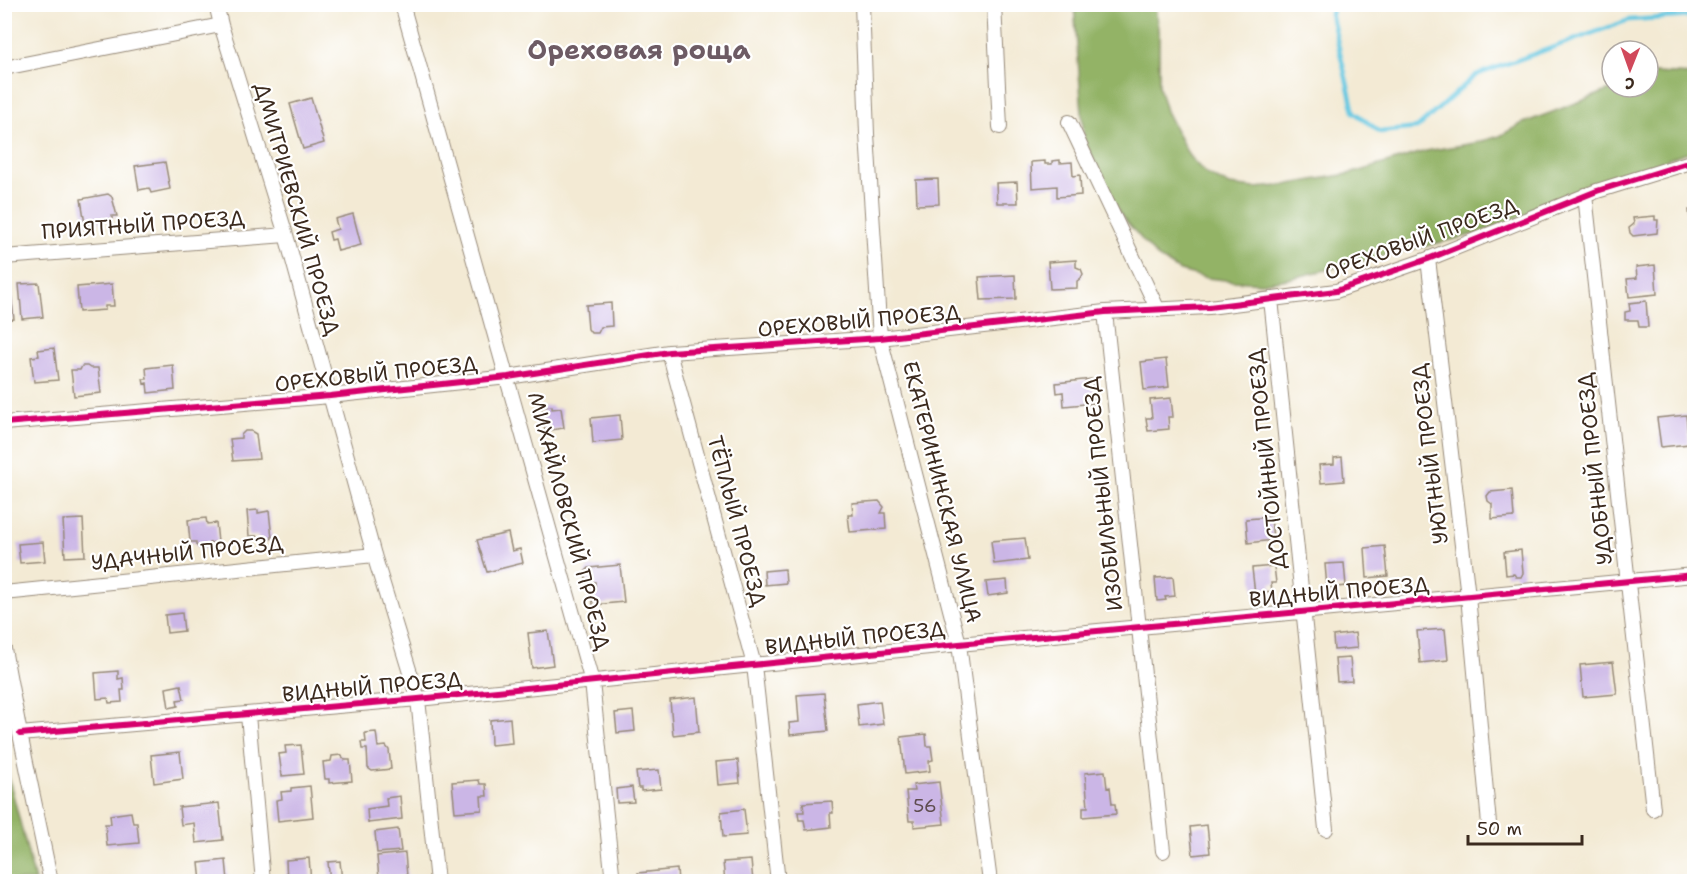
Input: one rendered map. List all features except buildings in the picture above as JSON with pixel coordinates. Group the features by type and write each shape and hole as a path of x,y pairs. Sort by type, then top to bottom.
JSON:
{"street":[{"name":"ДМИТРИЕВСКИЙ ПРОЕЗД","path":"216,4 220,25 286,235 374,555 418,699 437,882"},
{"name":"МИХАЙЛОВСКИЙ ПРОЕЗД","path":"402,4 592,682 613,882"},
{"name":"ЕКАТЕРИНИНСКАЯ УЛИЦА","path":"862,4 867,134 880,338 959,644 990,882"},
{"path":"994,4 999,127"},
{"path":"4,68 220,25"},
{"path":"1069,122 1158,310"},
{"name":"ОРЕХОВЫЙ ПРОЕЗД","path":"4,423 330,396 508,377 669,352 880,338 1105,312 1209,306 1336,291 1428,259 1585,195 1695,161"},
{"name":"УДОБНЫЙ ПРОЕЗД","path":"1585,195 1653,809"},
{"name":"ПРИЯТНЫЙ ПРОЕЗД","path":"4,257 286,235"},
{"name":"УЮТНЫЙ ПРОЕЗД","path":"1428,259 1468,596 1489,824"},
{"name":"ДОСТОЙНЫЙ ПРОЕЗД","path":"1271,299 1326,830"},
{"name":"ИЗОБИЛЬНЫЙ ПРОЕЗД","path":"1105,312 1163,851"},
{"name":"ТЁПЛЫЙ ПРОЕЗД","path":"669,352 754,665 778,882"},
{"name":"УДАЧНЫЙ ПРОЕЗД","path":"4,593 374,555"},
{"name":"ВИДНЫЙ ПРОЕЗД","path":"20,734 418,699 1304,610 1695,575"},
{"path":"4,649 51,882"},
{"path":"248,715 263,882"}],"green space":[{"path":"1074,5 1155,5 1159,37 1159,87 1166,111 1189,156 1206,174 1229,185 1255,188 1353,173 1426,151 1475,143 1500,136 1521,124 1600,94 1600,99 1660,99 1660,73 1694,75 1694,152 1684,153 1476,234 1288,279 1261,283 1207,278 1180,271 1157,257 1120,214 1084,140"},
{"path":"5,763 35,881 5,881"}],"waterway":[{"path":"1333,4 1331,14 1354,112 1380,132 1417,128 1476,75 1629,20 1694,16"}],"cycle path":[{"path":"4,423 330,396 508,377 669,352 880,338 1105,312 1209,307 1336,291 1428,259 1597,191 1694,161"},
{"path":"20,734 418,699 959,644 1694,575"}],"district":[{"name":"Ореховая роща","path":"639,49"}]}
